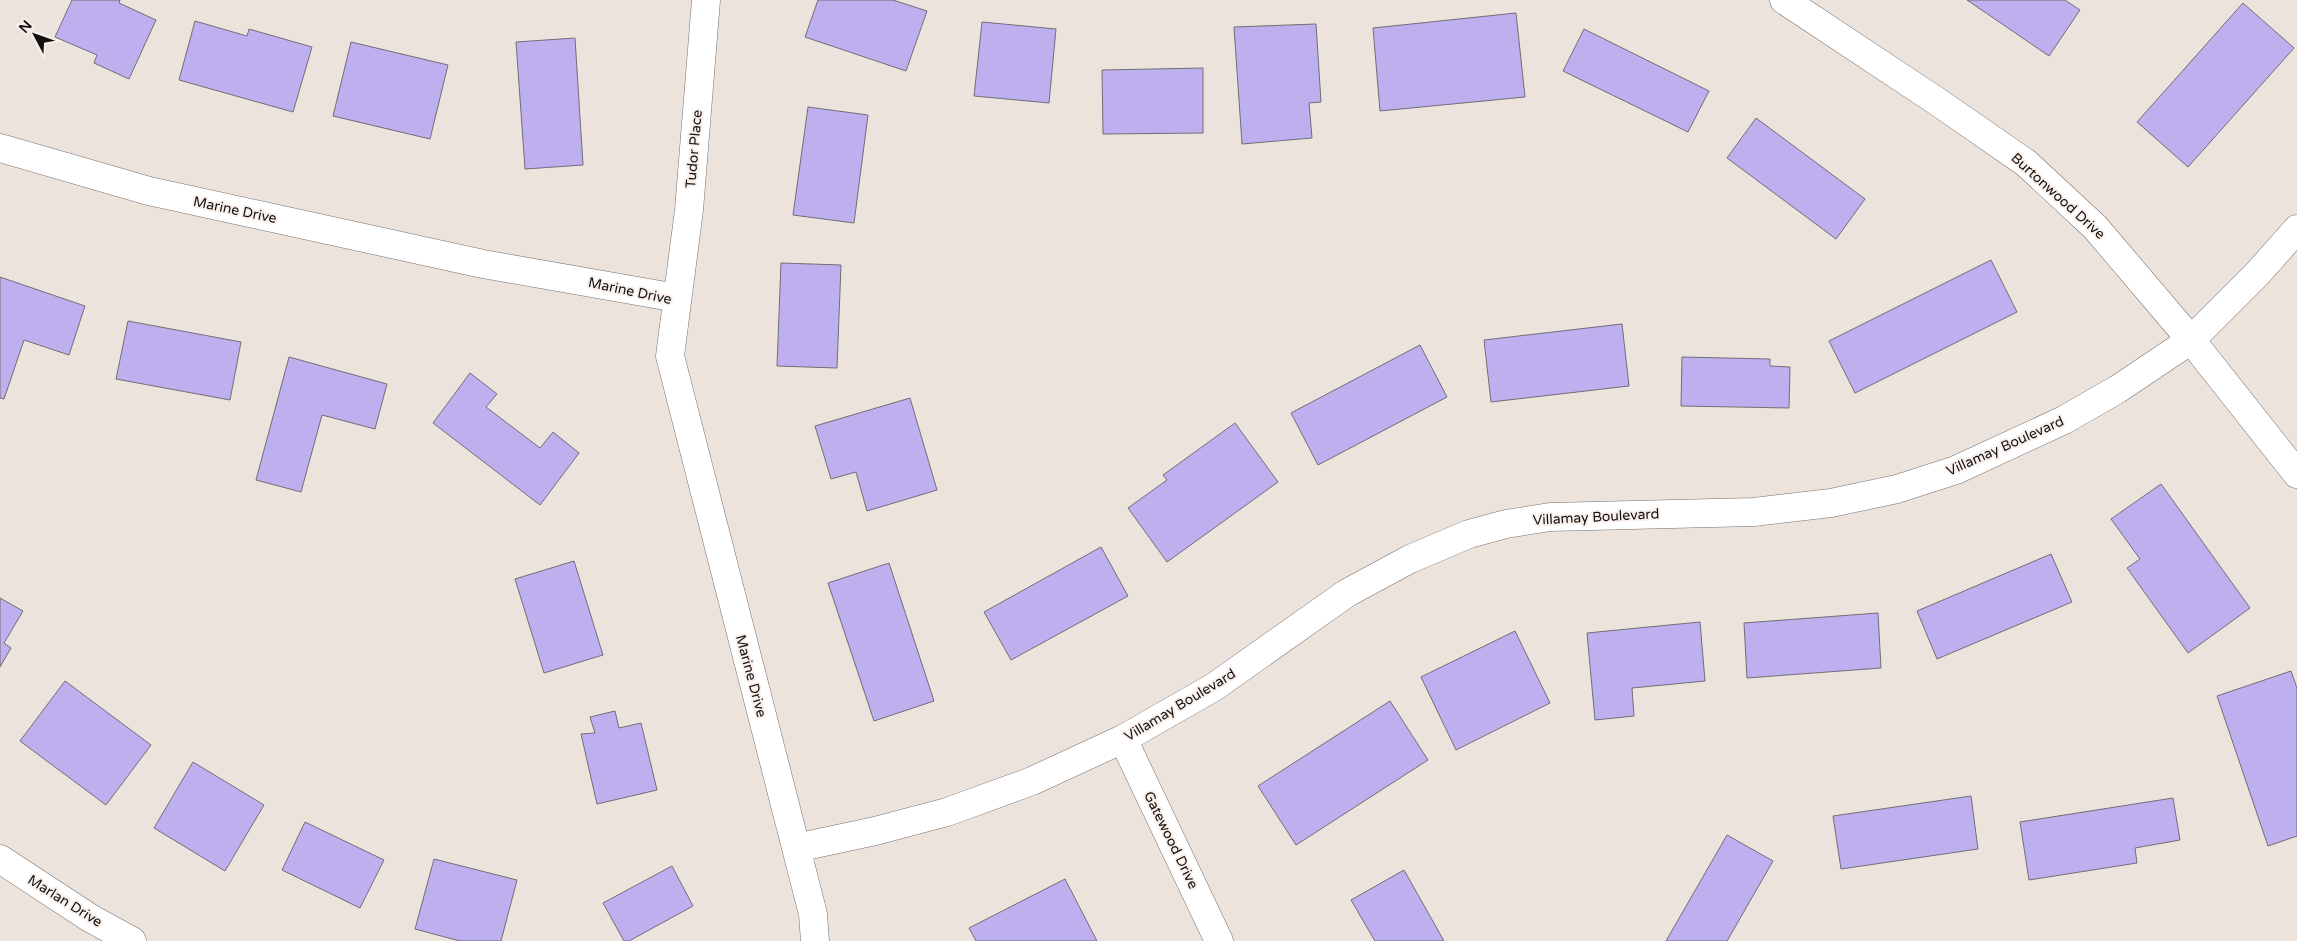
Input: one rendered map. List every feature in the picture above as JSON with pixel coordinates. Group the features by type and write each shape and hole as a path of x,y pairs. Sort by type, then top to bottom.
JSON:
{"street":[{"name":"Tudor Place","path":"678,298 689,210 706,0"},
{"name":"Burtonwood Drive","path":"1784,0 2026,163 2095,227 2191,340 2297,474"},
{"name":"Marine Drive","path":"0,148 149,191 483,264 678,298 670,356 673,374 813,914 815,941"},
{"name":"Villamay Boulevard","path":"796,848 875,831 947,812 1032,781 1123,740 1214,688 1347,593 1410,559 1469,534 1506,524 1550,517 1754,512 1831,503 1897,489 1956,470 2064,420 2118,389 2191,340 2258,273 2297,229"},
{"name":"Gatewood Drive","path":"1123,740 1219,941"},
{"name":"Marlan Drive","path":"0,859 90,918 132,941"}],"building":[{"path":"72,0 120,0 119,3 156,20 129,79 94,63 97,55 55,37"},
{"path":"818,0 893,0 927,11 906,71 805,37"},
{"path":"1967,0 2065,0 2080,10 2049,56"},
{"path":"2243,3 2294,48 2188,167 2137,122"},
{"path":"1516,13 1525,97 1380,111 1373,28"},
{"path":"195,21 247,36 249,29 312,47 293,112 179,80"},
{"path":"982,22 1056,29 1049,103 974,96"},
{"path":"1316,24 1321,102 1309,103 1312,138 1242,144 1234,27"},
{"path":"1584,29 1709,91 1688,132 1563,71"},
{"path":"575,38 583,165 525,169 516,42"},
{"path":"351,42 448,65 430,139 333,116"},
{"path":"1203,68 1203,133 1103,134 1102,70"},
{"path":"808,107 868,115 854,223 793,215"},
{"path":"1756,118 1865,199 1836,239 1727,158"},
{"path":"1991,260 2017,312 1855,393 1829,341"},
{"path":"781,263 841,265 837,368 777,366"},
{"path":"0,277 85,306 69,355 24,340 4,399 0,398"},
{"path":"128,321 241,342 230,400 116,379"},
{"path":"1622,324 1629,386 1491,402 1484,340"},
{"path":"1420,345 1447,397 1318,465 1291,413"},
{"path":"289,357 387,384 375,429 322,415 301,492 256,480"},
{"path":"1682,357 1770,359 1770,366 1790,367 1789,408 1681,406"},
{"path":"470,373 497,394 486,407 540,448 553,432 579,453 540,505 433,423"},
{"path":"910,398 937,490 867,511 856,472 831,479 815,426"},
{"path":"1235,423 1278,482 1167,562 1128,508 1167,480 1163,475"},
{"path":"2161,484 2250,608 2188,653 2127,568 2140,559 2111,519"},
{"path":"1101,547 1128,596 1011,660 984,612"},
{"path":"2051,554 2072,602 1937,659 1917,611"},
{"path":"574,561 603,655 544,673 515,579"},
{"path":"889,563 934,701 874,721 828,583"},
{"path":"0,598 23,611 4,643 11,648 0,667"},
{"path":"1878,613 1881,668 1747,678 1744,623"},
{"path":"1700,622 1705,681 1632,688 1634,716 1595,720 1587,633"},
{"path":"1515,631 1550,703 1456,750 1421,677"},
{"path":"2291,671 2297,688 2297,836 2268,846 2217,696"},
{"path":"65,681 151,745 106,805 20,741"},
{"path":"1390,701 1428,760 1296,845 1258,786"},
{"path":"615,711 619,728 641,723 657,790 597,804 581,734 595,733 590,717"},
{"path":"193,762 264,805 225,871 154,828"},
{"path":"1971,796 1978,849 1841,869 1833,816"},
{"path":"2173,798 2180,840 2135,848 2137,863 2029,880 2020,822"},
{"path":"305,822 384,860 360,908 282,870"},
{"path":"1727,835 1773,861 1727,941 1666,941"},
{"path":"434,859 517,880 501,941 460,941 415,929"},
{"path":"672,866 693,906 629,941 624,941 603,903"},
{"path":"1404,870 1444,941 1375,941 1351,900"},
{"path":"1065,879 1097,941 976,941 969,928"}]}
